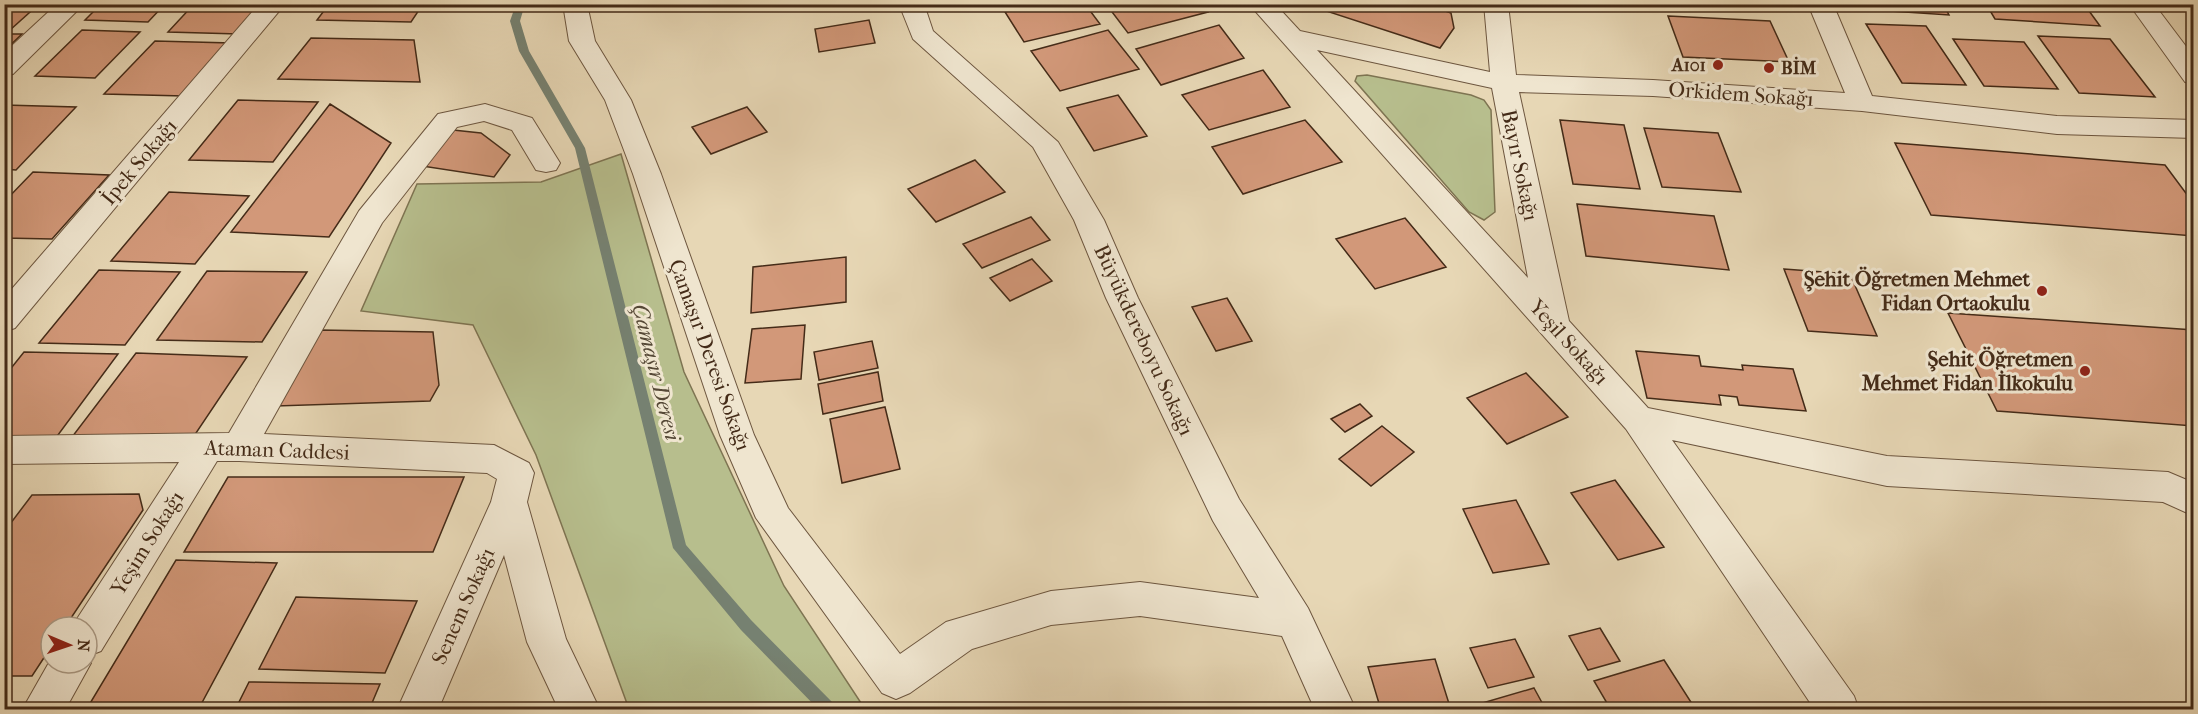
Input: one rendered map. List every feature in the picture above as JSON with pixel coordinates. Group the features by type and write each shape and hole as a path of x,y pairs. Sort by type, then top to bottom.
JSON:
{"street":[{"path":"4,68 72,4"},
{"name":"İpek Sokağı","path":"4,320 273,4"},
{"name":"Çamaşır Deresi Sokağı","path":"575,4 582,40 618,100 737,435 774,518 896,680 960,635 1052,608 1140,600 1294,620"},
{"name":"Büyükdereboyu Sokağı","path":"911,4 922,34 1044,141 1089,220 1122,298 1226,510 1294,620 1336,710"},
{"name":"Yeşil Sokağı","path":"1261,4 1638,419 1839,710"},
{"name":"Bayır Sokağı","path":"1496,4 1503,83 1553,324"},
{"path":"1820,4 1862,103"},
{"path":"2141,4 2193,76"},
{"name":"Orkidem Sokağı","path":"1292,37 1503,83 1653,88 1862,103 2057,125 2193,129"},
{"name":"Yeşim Sokağı","path":"99,621 223,448 370,218 448,120 485,112 522,124 546,163"},
{"path":"1638,419 1887,471 2169,487 2193,501"},
{"name":"Ataman Caddesi","path":"4,450 223,448 494,459 516,473 509,501"},
{"path":"509,501 547,642 580,710"},
{"name":"Senem Sokağı","path":"417,710 509,501"},
{"path":"42,710 64,675"}],"green space":[{"path":"1367,75 1471,95 1484,100 1491,110 1495,212 1484,220 1469,212 1355,81 1357,76"},
{"path":"621,154 684,372 784,586 865,709 629,709 536,455 473,325 361,311 417,184 541,182"}],"building":[{"path":"4,4 39,4 10,30 4,30"},
{"path":"101,4 165,4 148,22 85,20"},
{"path":"194,4 265,4 239,34 168,32"},
{"path":"329,4 423,4 411,22 317,20"},
{"path":"1035,4 1085,4 1100,24 1024,42 1005,12"},
{"path":"1106,4 1201,4 1208,12 1128,33"},
{"path":"1328,4 1425,4 1451,13 1454,28 1440,48 1323,10"},
{"path":"1858,4 1943,4 1949,15 1860,9"},
{"path":"1986,4 2084,4 2100,26 1995,19"},
{"path":"1668,16 1770,21 1789,62 1683,57"},
{"path":"869,20 875,43 819,52 815,29"},
{"path":"1866,24 1926,26 1966,85 1902,83"},
{"path":"1219,25 1244,58 1161,85 1136,49"},
{"path":"82,30 140,32 95,78 35,76"},
{"path":"1108,30 1139,69 1060,91 1031,51"},
{"path":"4,34 22,34 4,51"},
{"path":"2038,36 2110,39 2155,97 2079,93"},
{"path":"311,38 414,40 420,82 278,79"},
{"path":"1953,39 2024,42 2058,89 1984,86"},
{"path":"155,41 231,43 184,96 104,94"},
{"path":"1263,70 1290,107 1209,130 1182,95"},
{"path":"1118,95 1147,136 1094,151 1067,108"},
{"path":"238,100 318,102 273,162 189,160"},
{"path":"330,104 391,143 329,237 231,232"},
{"path":"4,105 76,107 16,170 4,169"},
{"path":"747,107 767,132 711,154 692,127"},
{"path":"1305,120 1342,162 1243,194 1212,147"},
{"path":"1560,120 1624,125 1640,189 1573,184"},
{"path":"1644,128 1718,133 1741,192 1662,187"},
{"path":"453,130 481,133 510,155 494,177 422,166"},
{"path":"1895,143 2165,165 2194,204 2194,236 1931,215"},
{"path":"975,160 1005,192 936,222 908,189"},
{"path":"33,172 109,175 52,239 4,238 4,202"},
{"path":"169,192 249,196 195,264 111,261"},
{"path":"1577,204 1714,216 1729,270 1586,256"},
{"path":"1031,217 1050,240 982,268 963,244"},
{"path":"1405,218 1446,267 1375,289 1336,239"},
{"path":"846,257 846,302 751,313 753,267"},
{"path":"1032,259 1052,281 1010,301 990,278"},
{"path":"1784,269 1850,274 1877,336 1808,331"},
{"path":"99,270 180,272 125,345 39,343"},
{"path":"207,271 307,272 262,342 157,340"},
{"path":"1227,298 1252,341 1216,351 1192,307"},
{"name":"Şehit Öğretmen Mehmet Fidan İlkokulu","path":"1948,313 2194,330 2194,426 1997,411"},
{"path":"805,325 801,379 745,383 752,329"},
{"path":"320,330 433,332 439,385 430,401 276,406"},
{"path":"872,341 878,368 819,380 814,352"},
{"path":"1636,351 1699,356 1701,366 1743,370 1742,365 1793,369 1806,411 1739,405 1737,397 1719,395 1721,405 1647,398"},
{"path":"24,352 118,354 55,439 4,438 4,377"},
{"path":"136,353 247,357 190,442 72,437"},
{"path":"878,372 883,401 823,414 818,384"},
{"path":"1526,373 1568,417 1507,444 1467,398"},
{"path":"1360,404 1372,416 1345,432 1331,419"},
{"path":"885,407 900,469 842,483 830,419"},
{"path":"1382,426 1414,452 1371,486 1339,459"},
{"path":"228,477 464,477 433,552 184,552"},
{"path":"1615,480 1664,547 1618,560 1571,493"},
{"path":"139,494 143,510 73,615 39,615 39,665 32,676 4,676 4,532 32,495"},
{"path":"1516,500 1549,564 1493,573 1463,509"},
{"path":"176,560 277,563 198,710 86,710"},
{"path":"296,597 417,601 385,673 259,669"},
{"path":"1600,628 1620,661 1588,670 1569,636"},
{"path":"1515,639 1534,677 1488,688 1470,648"},
{"path":"1435,659 1451,710 1381,710 1368,667"},
{"path":"1664,660 1696,710 1611,710 1594,681"},
{"path":"249,682 380,684 369,710 235,710"},
{"path":"1534,688 1546,710 1462,709"}],"waterway":[{"name":"Çamaşır Deresi","path":"521,4 515,21 524,51 580,148 680,548 746,625 830,710"}],"place":[{"name":"A101","path":"1718,65"},
{"name":"BİM","path":"1769,68"},
{"name":"Şehit Öğretmen Mehmet Fidan Ortaokulu","path":"2042,291"},
{"name":"Şehit Öğretmen Mehmet Fidan İlkokulu","path":"2085,371"}]}
